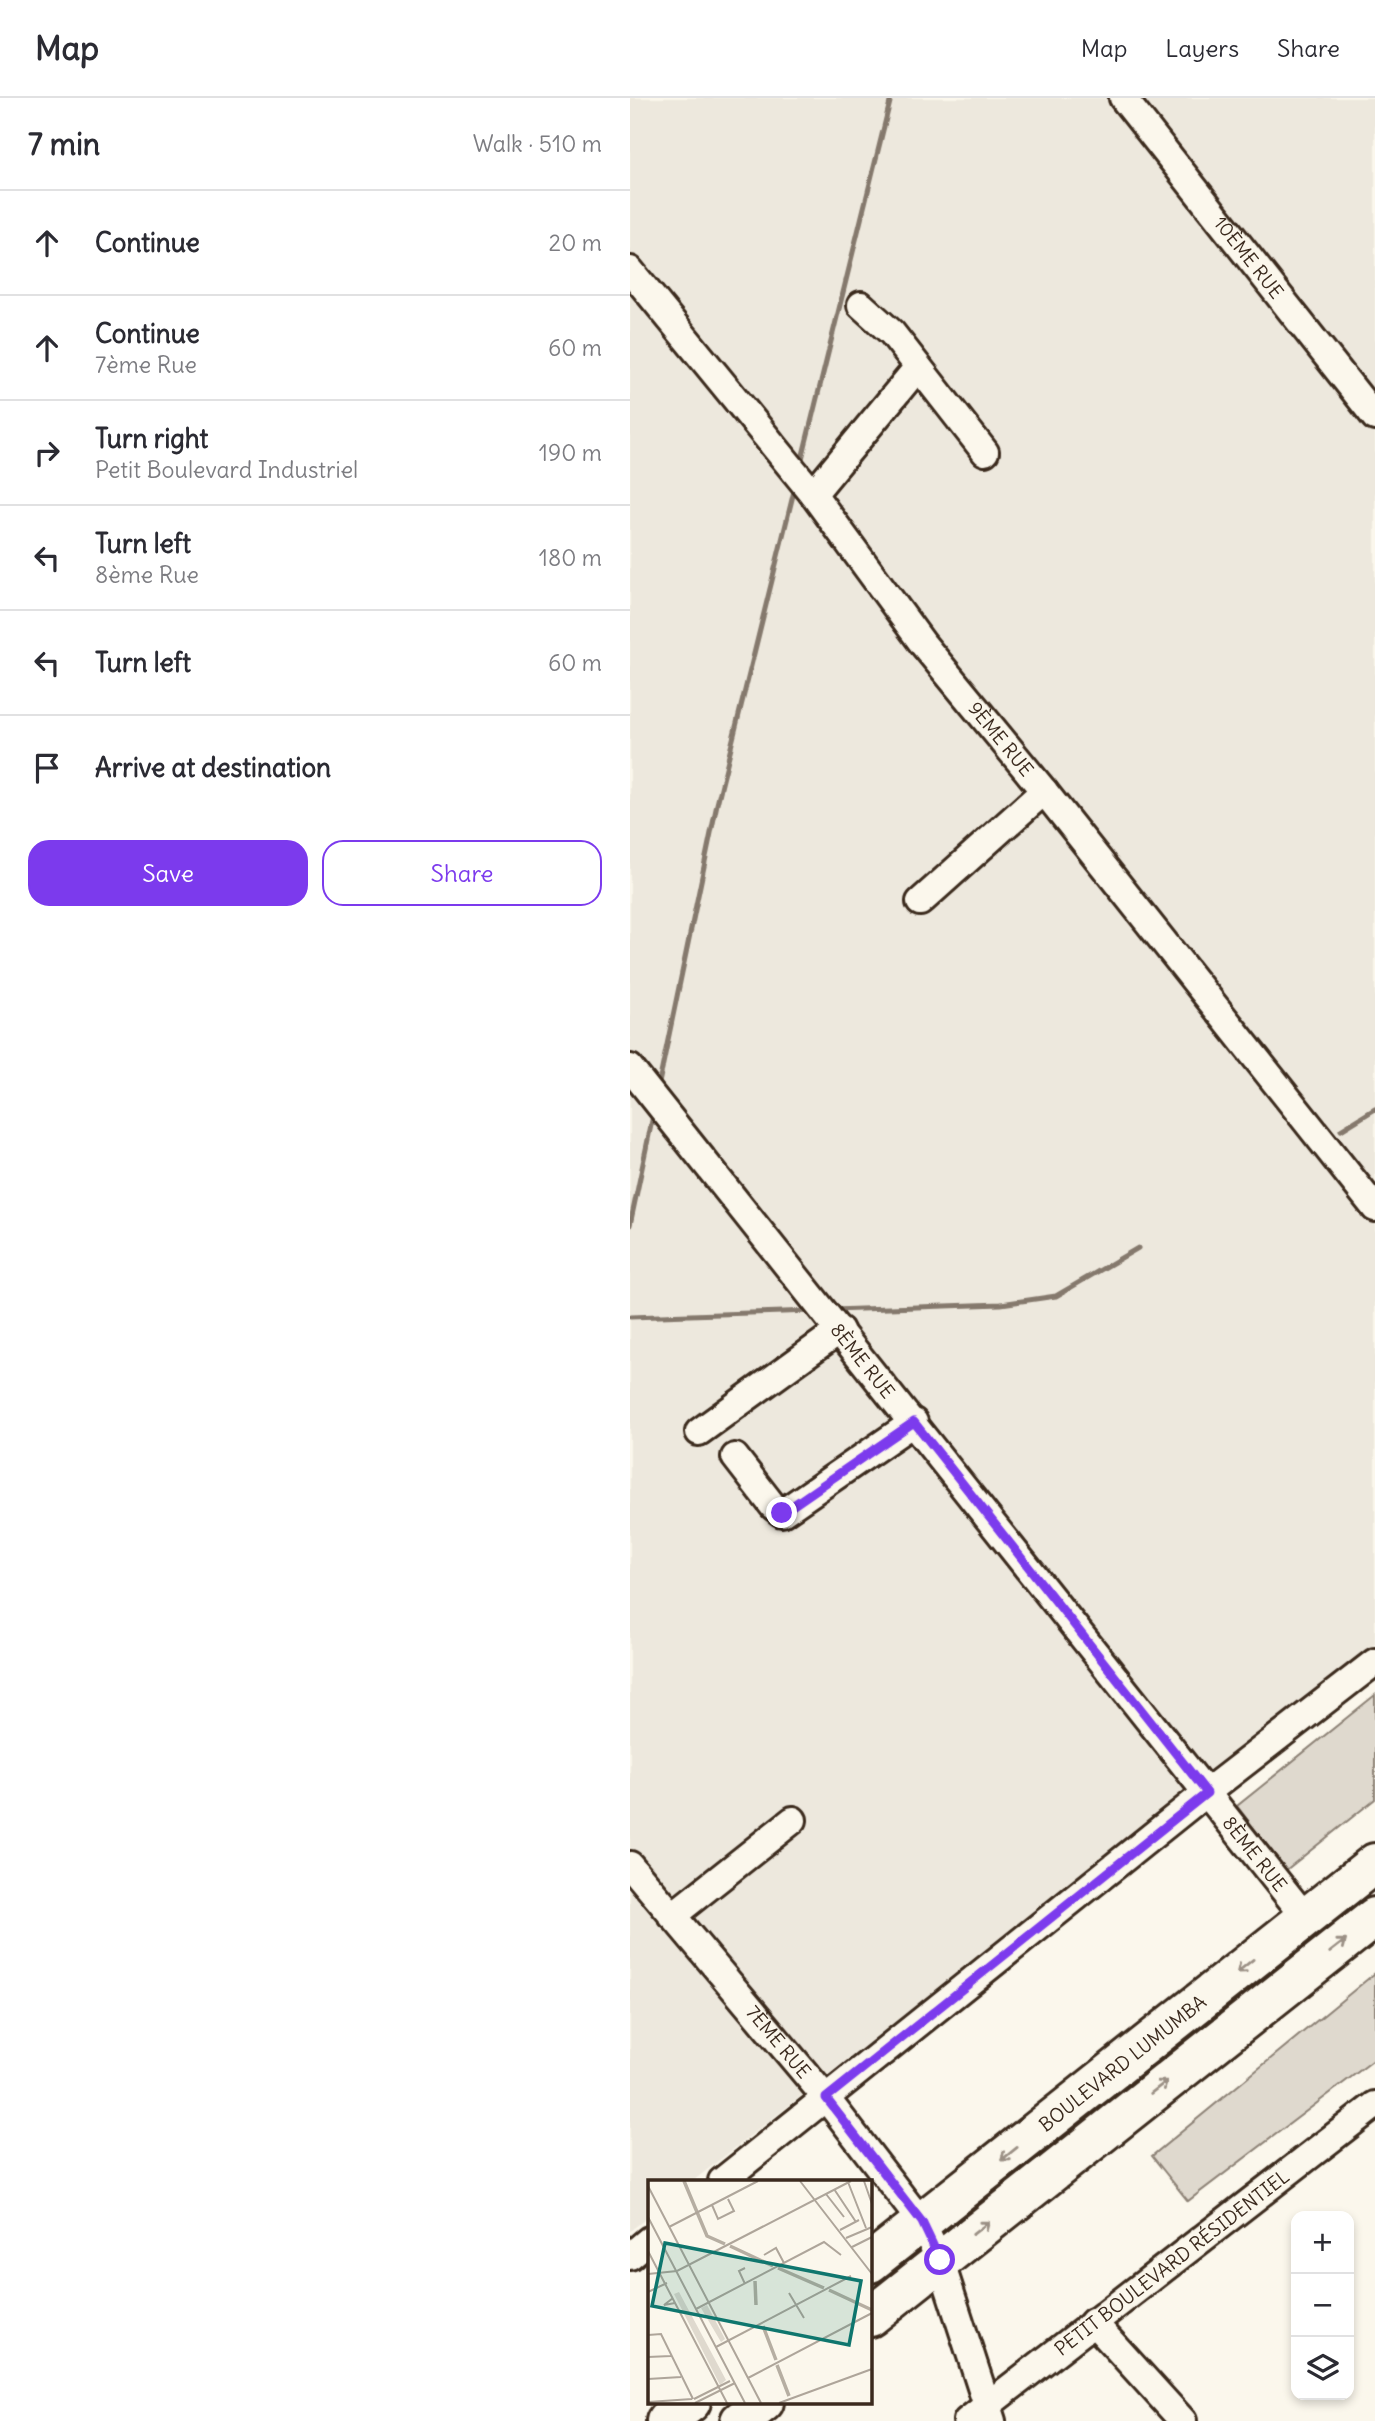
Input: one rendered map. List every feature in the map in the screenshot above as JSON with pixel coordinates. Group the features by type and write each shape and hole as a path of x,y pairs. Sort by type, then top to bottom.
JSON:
{"highway":[{"name":"BOULEVARD LUMUMBA","path":"872,2261 1375,1863"},
{"name":"BOULEVARD LUMUMBA","path":"872,2315 1375,1917"},
{"path":"666,2421 688,2404"},
{"path":"740,2421 761,2404"}],"street":[{"name":"10ÈME RUE","path":"1123,98 1375,417"},
{"name":"9ÈME RUE","path":"630,270 813,494 923,644 1044,791 1375,1208"},
{"path":"860,305 892,333 985,452"},
{"path":"813,494 918,367"},
{"path":"920,902 1010,825 1044,791"},
{"name":"8ÈME RUE","path":"636,1075 665,1108 1306,1918"},
{"path":"699,1432 832,1321"},
{"path":"735,1457 773,1506 782,1513 914,1422"},
{"path":"723,2180 1375,1662"},
{"path":"672,1916 793,1820"},
{"name":"7ÈME RUE","path":"630,1865 826,2098 922,2222 940,2260 990,2412"},
{"name":"PETIT BOULEVARD RÉSIDENTIEL","path":"967,2421 990,2412 1093,2322 1375,2105"},
{"path":"630,2256 648,2241"},
{"path":"1093,2322 1183,2421"}],"shaded area":[{"path":"630,98 1375,98 1375,1644 694,2180 648,2180 648,2217 630,2231"},
{"path":"1375,1695 1375,1799 1286,1870 1237,1806"},
{"path":"1375,1973 1375,2059 1188,2201 1152,2156"}],"waterway":[{"path":"801,463 891,98"},
{"path":"658,1088 717,804 795,487"},
{"path":"1341,1130 1375,1109"},
{"path":"630,1225 654,1111"},
{"path":"833,1310 1001,1304 1056,1296 1138,1248"},
{"path":"630,1317 812,1311"}],"route":[{"path":"782,1513 914,1422 1207,1793 826,2098 922,2222 940,2260"}]}
